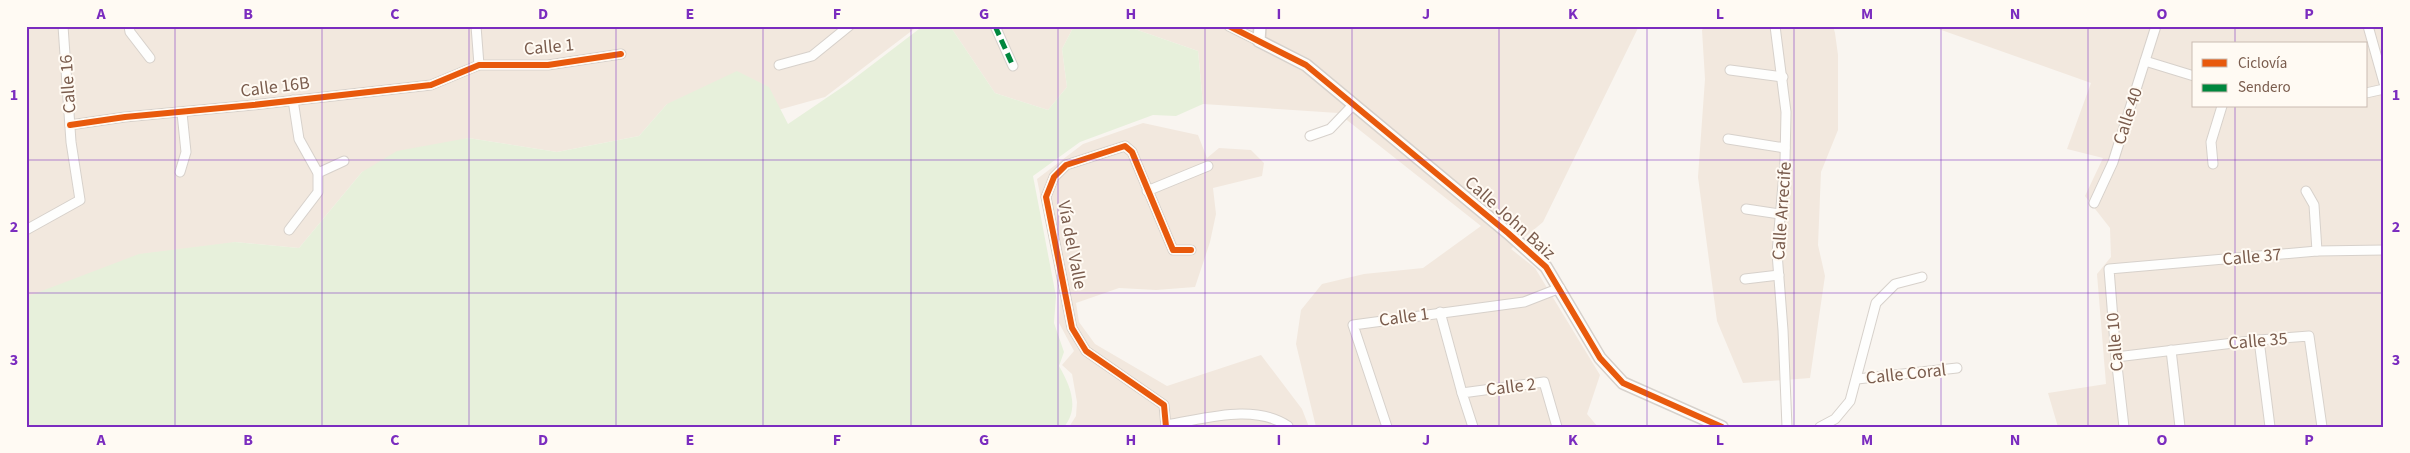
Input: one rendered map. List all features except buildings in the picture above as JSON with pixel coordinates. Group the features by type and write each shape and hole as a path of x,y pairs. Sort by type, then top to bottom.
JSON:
{"street":[{"name":"Calle 16","path":"26,230 80,200 70,125 63,26"},
{"path":"129,26 130,32 150,58"},
{"path":"476,26 479,65"},
{"path":"779,65 815,54 849,26"},
{"path":"996,26 1013,66"},
{"path":"1229,26 1259,41 1260,26"},
{"name":"Calle Arrecife","path":"1774,26 1783,78 1786,112 1777,253 1784,330 1787,427"},
{"name":"Calle 40","path":"2094,203 2113,162 2156,26"},
{"path":"2368,26 2384,83"},
{"name":"Calle John Baiz","path":"1259,41 1306,66 1508,232 1546,268 1560,288 1600,358 1623,384 1722,427"},
{"name":"Calle 1","path":"479,65 548,65 622,54"},
{"path":"2145,61 2192,75"},
{"name":"Calle 16B","path":"70,125 125,117 182,113 431,84 479,65"},
{"path":"1730,70 1783,78"},
{"path":"2368,93 2384,89"},
{"path":"290,230 318,192 318,173 299,139 293,100"},
{"path":"1310,136 1330,129 1353,104"},
{"path":"2212,164 2212,142 2221,108"},
{"path":"180,172 186,152 182,113"},
{"path":"1728,139 1785,148"},
{"name":"Vía del Valle","path":"1166,426 1164,405 1086,351 1072,328 1046,197 1054,177 1066,165 1125,146 1132,152 1173,250 1190,250"},
{"path":"318,173 344,161"},
{"path":"1147,191 1208,166"},
{"path":"2306,191 2314,205 2317,251"},
{"path":"1746,208 1780,214"},
{"name":"Calle 37","path":"2120,268 2317,251 2384,250"},
{"name":"Calle 10","path":"2120,268 2109,269 2124,427"},
{"path":"1745,279 1779,276"},
{"path":"1857,379 1876,303 1895,284 1922,277"},
{"name":"Calle 1","path":"1387,427 1353,325 1524,302 1560,288"},
{"name":"Calle 2","path":"1440,312 1473,427"},
{"name":"Calle 35","path":"2116,357 2309,336 2322,427"},
{"path":"2259,340 2270,427"},
{"path":"2171,350 2180,427"},
{"name":"Calle Coral","path":"1820,427 1835,419 1850,401 1857,379 1957,368"},
{"name":"Calle 2","path":"1462,393 1544,382 1557,427"},
{"path":"1166,426 1248,414 1277,419 1288,426"}],"shaded area":[{"path":"26,26 918,26 825,97 778,110 667,104 639,136 557,152 468,138 362,172 299,248 235,242 26,297"},
{"path":"950,26 1074,26 1062,49 1067,87 1048,110 995,93"},
{"path":"1126,26 1639,26 1543,222 1511,249 1535,268 1600,375 1587,414 1598,427 1316,427 1296,344 1301,310 1322,284 1364,274 1423,268 1481,226 1338,113 1203,104 1198,51"},
{"path":"1706,26 1833,26 1838,55 1838,130 1821,172 1818,245 1825,276 1810,378 1743,383 1717,321 1698,177 1705,79 1702,30"},
{"path":"1930,26 2384,26 2384,427 2058,427 2048,393 2106,384 2097,274 2111,257 2110,228 2085,196 2103,158 2067,149 2091,83"},
{"path":"1143,123 1198,135 1207,158 1219,148 1251,150 1264,163 1262,176 1213,188 1216,214 1210,242 1195,287 1156,290 1119,288 1076,303 1079,322 1095,344 1167,386 1261,355 1302,409 1309,427 1069,427 1076,416 1077,402 1072,374 1062,365 1074,351 1059,323 1060,296 1037,179 1083,144"}],"green space":[{"path":"923,26 950,26 995,93 1048,110 1067,87 1062,49 1074,26 1126,26 1198,51 1203,104 1176,116 1153,115 1080,142 1033,176 1056,296 1054,323 1064,352 1059,366 1072,396 1072,412 1064,427 26,427 26,297 139,254 235,242 299,248 362,172 397,151 468,138 557,152 639,136 667,104 737,71 769,87 788,124 847,84"}],"marked path":[{"path":"995,26 1013,66"}],"cycle path":[{"path":"1229,26 1306,65 1508,233 1546,267 1600,358 1623,383 1722,427"},
{"path":"70,125 125,117 431,85 479,65 548,65 621,54"},
{"path":"1166,427 1164,405 1086,351 1072,328 1046,197 1054,177 1066,165 1125,146 1132,152 1173,250 1191,250"}]}
